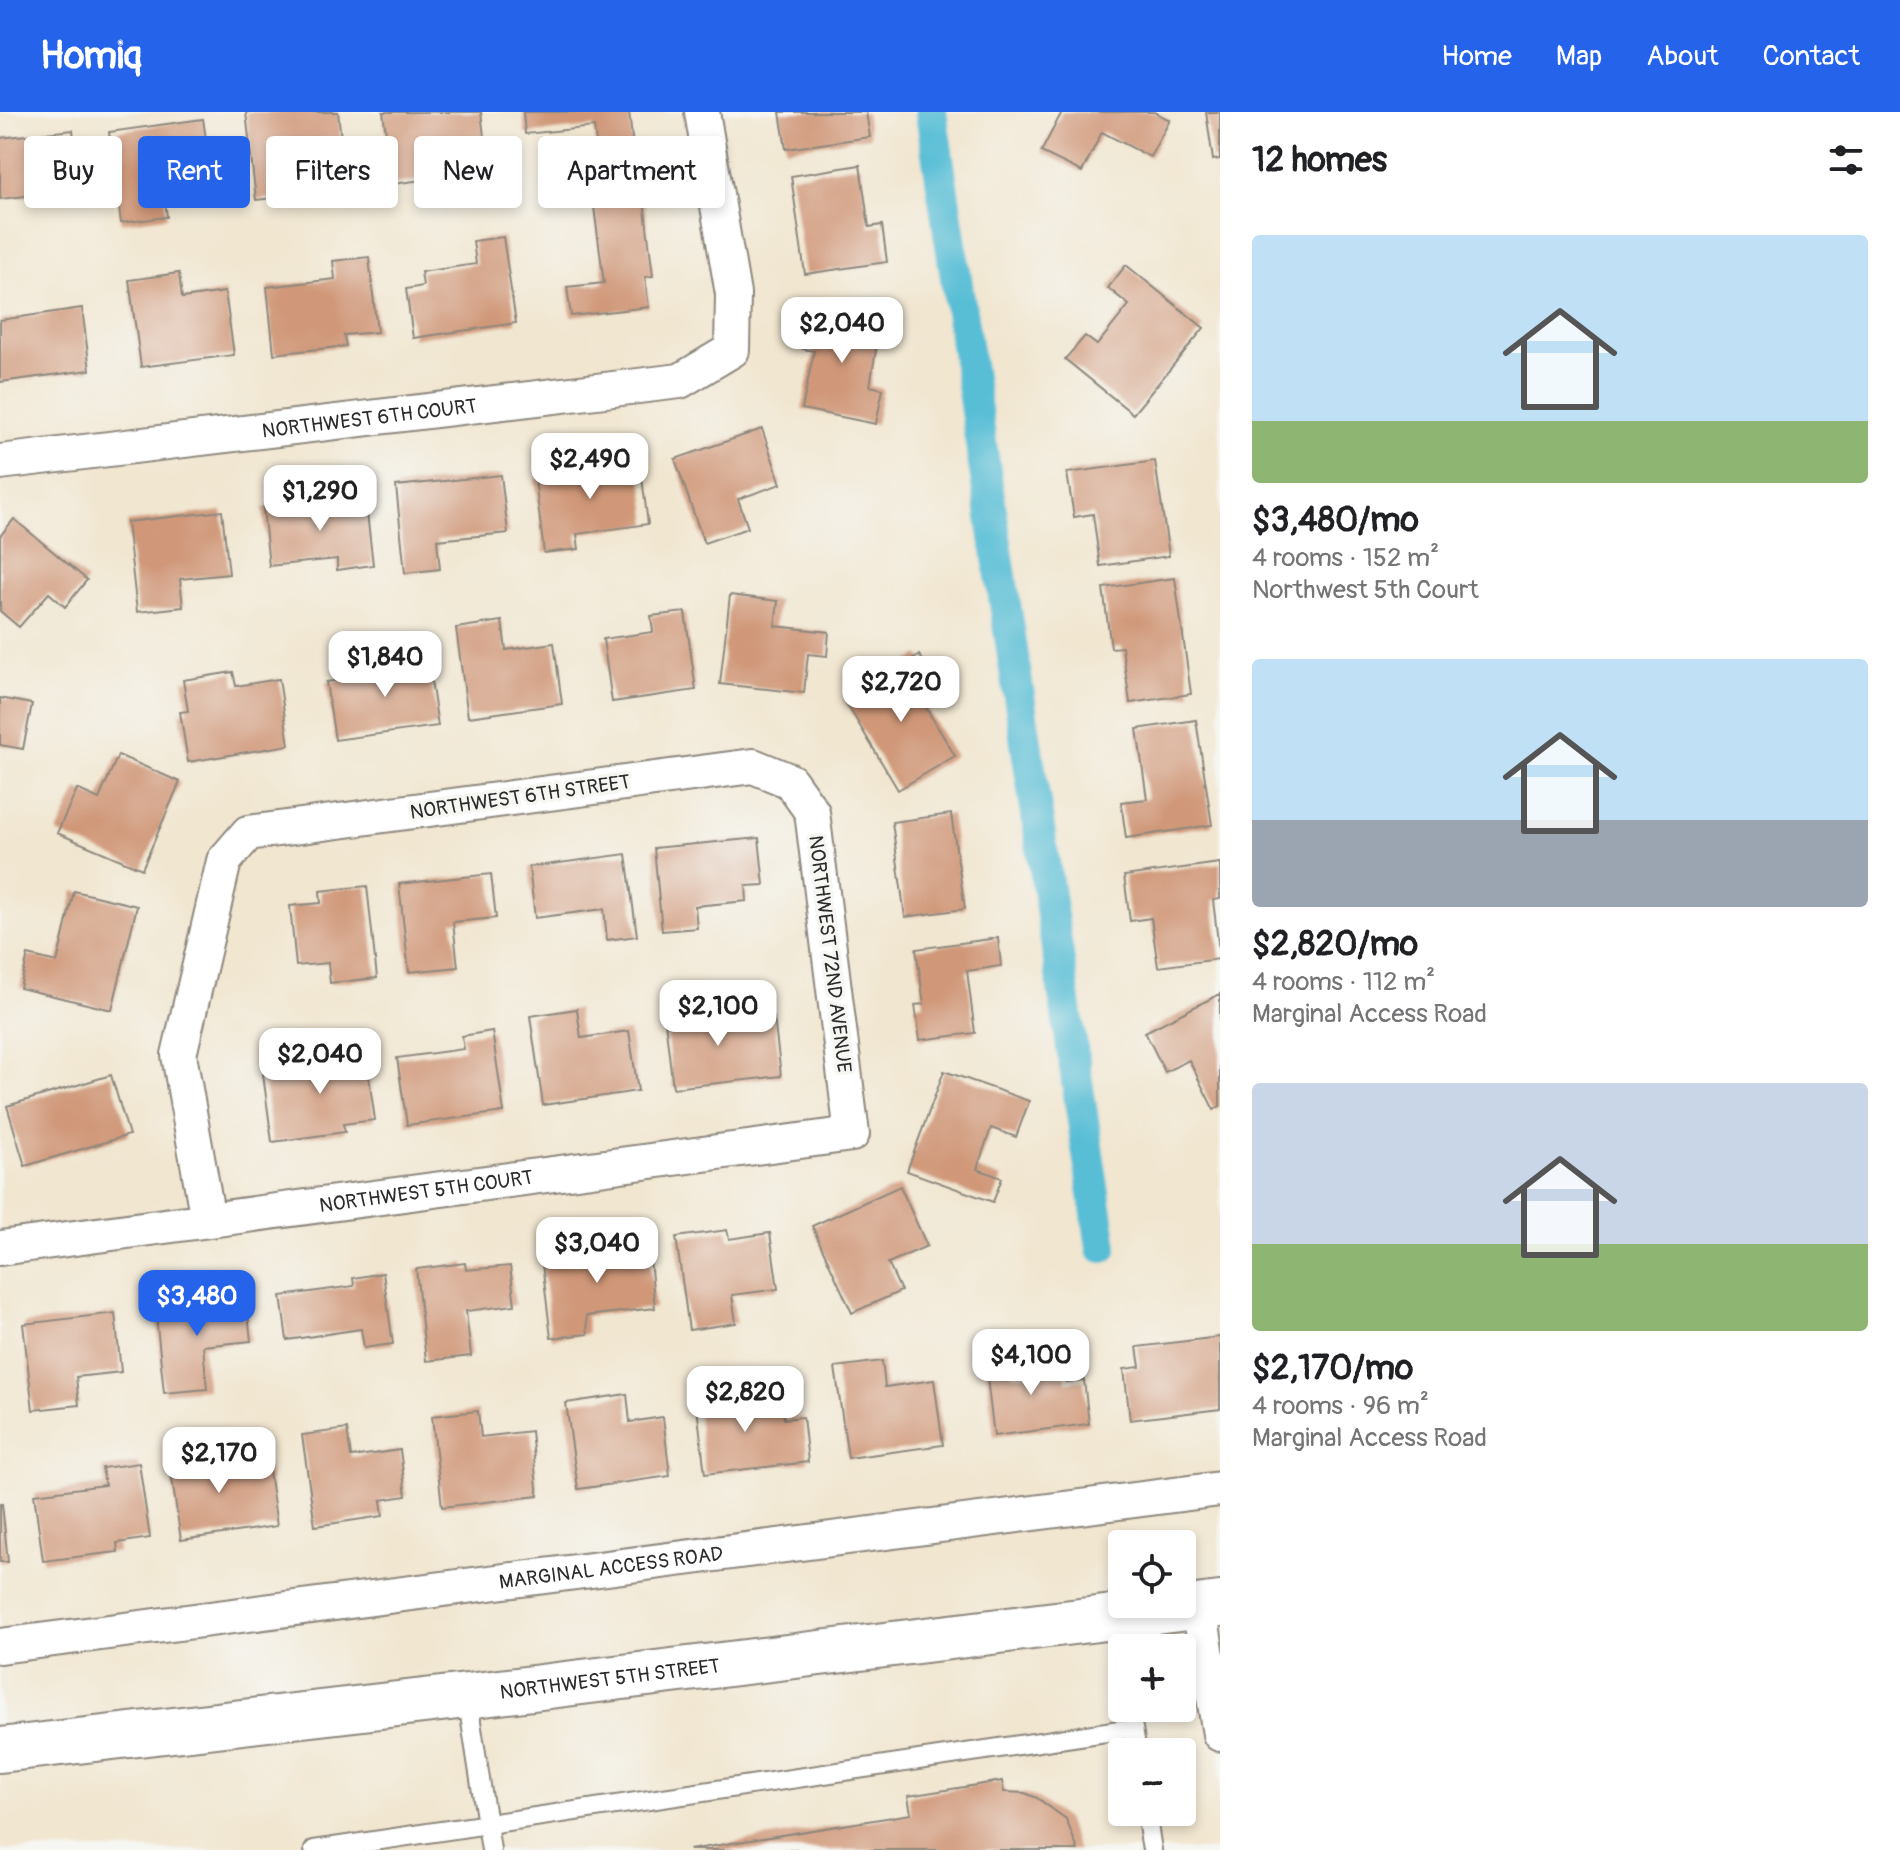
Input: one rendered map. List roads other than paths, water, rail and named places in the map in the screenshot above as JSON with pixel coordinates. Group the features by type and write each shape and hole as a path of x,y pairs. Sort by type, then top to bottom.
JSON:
{"street":[{"name":"NORTHWEST 6TH COURT","path":"0,462 680,381 732,350 733,294 702,112"},
{"name":"NORTHWEST 6TH STREET","path":"208,1220 179,1055 224,861 248,833 753,766 790,781"},
{"name":"NORTHWEST 72ND AVENUE","path":"790,781 812,812 852,1134"},
{"name":"NORTHWEST 5TH COURT","path":"0,1248 852,1134"},
{"name":"MARGINAL ACCESS ROAD","path":"0,1646 1220,1489"},
{"name":"NORTHWEST 5TH STREET","path":"0,1750 1209,1606"},
{"path":"1209,1606 1220,1734"}],"lane":[{"path":"467,1696 491,1850"},
{"path":"314,1850 1133,1728 1135,1738"},
{"path":"1148,1826 1152,1850"}],"waterway":[{"path":"931,112 1102,1247"}]}
